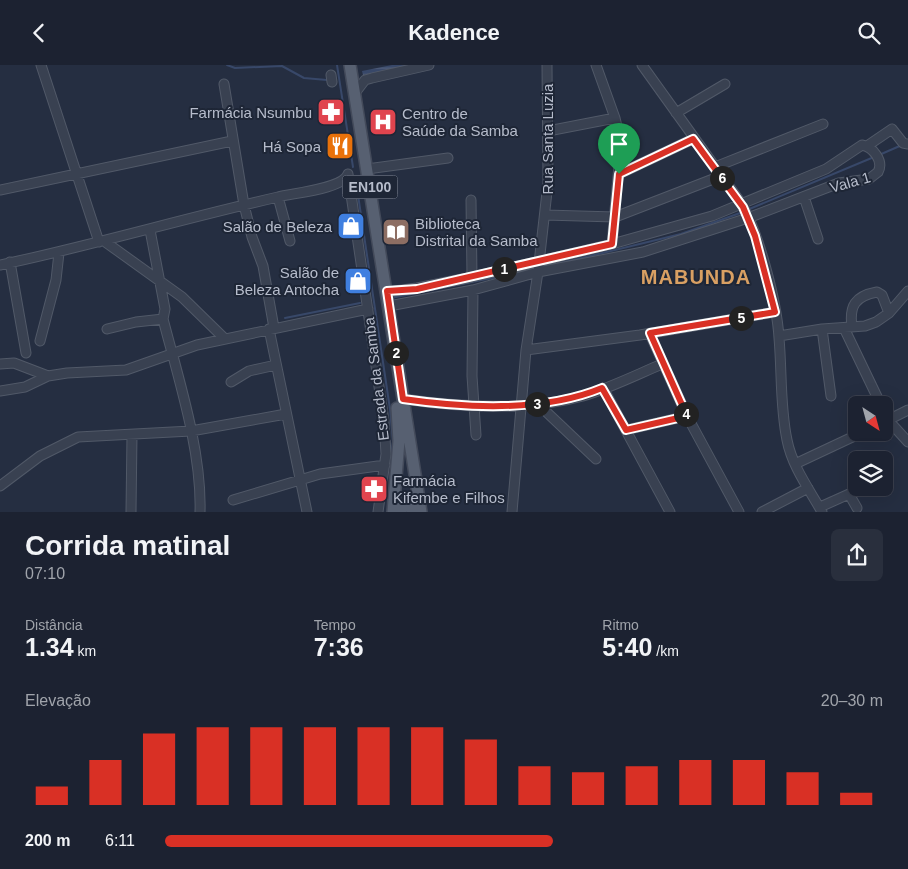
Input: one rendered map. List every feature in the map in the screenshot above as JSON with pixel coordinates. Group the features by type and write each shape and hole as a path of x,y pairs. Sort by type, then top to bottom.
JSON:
{"main road":[{"name":"Estrada da Samba","path":"344,65 398,420 399,441 393,511"},
{"name":"Estrada da Samba","path":"350,65 422,511"},
{"path":"399,511 406,503 416,511"}],"street":[{"path":"41,65 51,90 75,174 102,242 160,279 201,314 225,339"},
{"path":"355,93 365,80 372,77 428,65"},
{"name":"Rua Santa Luzia","path":"512,511 526,350 545,215 548,131 547,65"},
{"path":"596,65 615,118 621,143 612,244"},
{"path":"642,65 745,211 775,312 779,336 784,423 787,441 795,464 821,509 849,494 857,508"},
{"path":"224,84 244,205 252,237 263,266 276,365 307,511"},
{"path":"676,113 725,84"},
{"path":"548,131 615,118"},
{"path":"715,167 823,124"},
{"path":"866,146 892,129 903,143 908,144"},
{"path":"619,174 693,139"},
{"path":"0,190 232,141"},
{"name":"Vala 1","path":"387,291 417,289 472,277 538,266 642,252 745,211 826,169 858,147 866,146 874,152 880,161 878,172 869,179 839,183 804,197 745,211 712,216 612,244 538,266 473,290 389,306"},
{"path":"367,169 448,158"},
{"name":"Estrada da Samba","path":"337,185 346,179 348,174 384,421 385,465 378,511"},
{"path":"545,215 614,217 721,176"},
{"path":"0,265 59,253 244,205 337,185 347,190 351,195"},
{"path":"278,197 290,241"},
{"path":"804,197 818,239"},
{"path":"471,199 472,277"},
{"path":"150,230 165,309 163,319 191,431 200,490 200,511"},
{"path":"40,341 56,280 59,253"},
{"path":"10,263 26,353"},
{"path":"473,290 476,435"},
{"path":"779,336 876,322 889,313 908,291"},
{"path":"877,396 848,327 852,306 858,298 866,294 876,292 882,295 889,313"},
{"path":"0,391 24,387 48,376 89,370 126,370 171,353 367,304"},
{"path":"526,350 650,333 775,312"},
{"path":"106,329 136,322 163,319"},
{"path":"822,329 831,396"},
{"path":"650,333 662,364 687,416 739,511"},
{"path":"0,364 14,363 48,376"},
{"path":"403,399 443,405 538,404 585,395 662,364"},
{"path":"231,382 249,371 276,365"},
{"path":"602,388 670,511"},
{"path":"538,404 596,459"},
{"path":"893,418 908,410"},
{"path":"0,486 40,456 66,441 78,437 191,431 286,414"},
{"path":"626,430 687,416"},
{"path":"893,428 908,442"},
{"path":"131,511 132,435"},
{"path":"795,464 848,439"},
{"path":"233,500 300,479 350,469 385,465"},
{"path":"762,511 808,488"}],"water":[{"path":"392,65 412,65 363,75 362,71"}],"waterway":[{"path":"227,65 235,68 282,66 304,78 327,80"},
{"path":"337,65 353,167"},
{"path":"879,155 902,145"},
{"path":"747,210 874,157"},
{"path":"358,195 390,409 393,442 391,455"},
{"path":"553,265 681,234 743,212"},
{"path":"391,298 517,273"},
{"path":"285,318 360,303"}],"place":[{"name":"Farmácia Nsumbu","path":"331,112"},
{"name":"Centro de Saúde da Samba","path":"383,122"},
{"name":"Há Sopa","path":"340,146"},
{"name":"Salão de Beleza","path":"351,226"},
{"name":"Biblioteca Distrital da Samba","path":"396,232"},
{"name":"Salão de Beleza Antocha","path":"358,281"},
{"name":"Farmácia Kifembe e Filhos","path":"374,489"}],"district":[{"name":"MABUNDA","path":"696,277"}],"route":[{"path":"693,139 743,207 755,236 770,287 775,312 650,333 662,364 687,416 626,430 602,388 585,395 538,404 443,405 403,399 387,291 417,289 612,244 619,174 693,139"}]}
